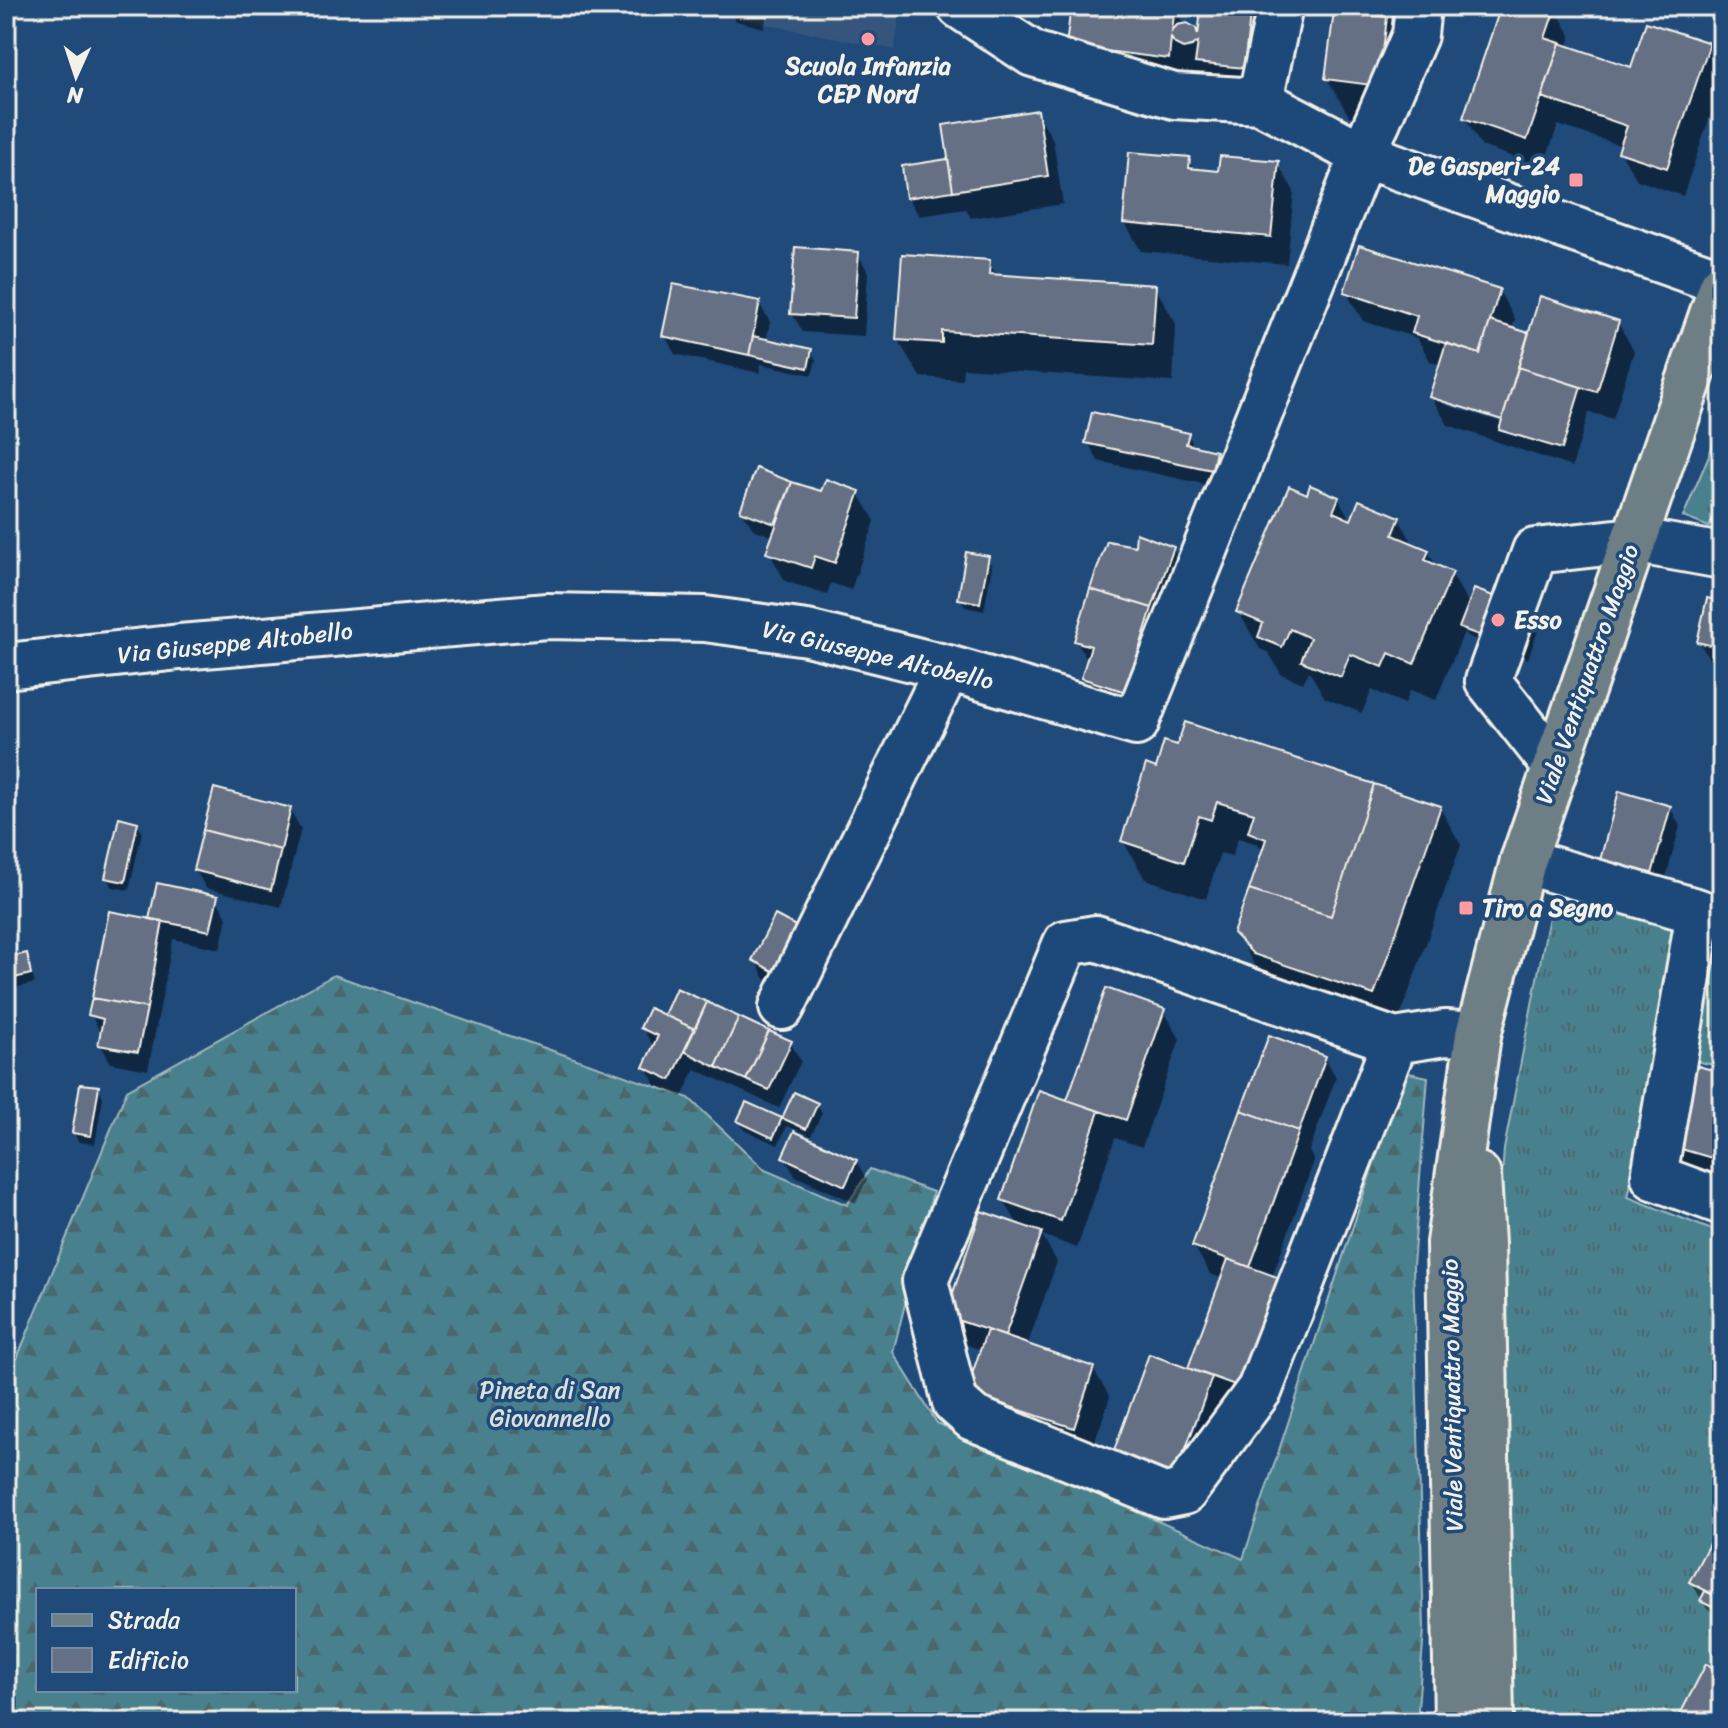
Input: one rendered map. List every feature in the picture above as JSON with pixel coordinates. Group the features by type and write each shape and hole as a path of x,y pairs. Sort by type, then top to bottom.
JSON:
{"main road":[{"name":"Viale Ventiquattro Maggio","path":"1457,1722 1449,1243 1475,1052 1523,861 1722,284"},
{"name":"Viale Ventiquattro Maggio","path":"1475,1052 1482,1244 1491,1722"}],"street":[{"path":"960,6 1033,54 1174,96 1260,101 1363,155 1722,284"},
{"path":"1260,101 1280,6"},
{"path":"1363,155 1415,35 1418,6"},
{"name":"Via Giuseppe Altobello","path":"6,666 194,646 547,616 705,619 807,633 948,668 1136,723 1363,155"},
{"path":"1555,766 1488,681 1535,551 1633,540 1722,556"},
{"path":"782,1007 948,668"},
{"path":"1523,861 1699,912 1654,1177 1722,1202"},
{"path":"1395,1041 1260,1389 1184,1492 1164,1496 973,1418 955,1402 925,1281 1066,943 1096,938 1395,1041 1445,1033 1475,1052"}],"shaded area":[{"name":"Scuola Infanzia CEP Nord","path":"676,6 901,6 895,50"}],"green space":[{"path":"1722,424 1722,515 1716,513 1709,527 1683,517"},
{"path":"1553,896 1679,926 1675,952 1722,964 1722,1067 1661,1053 1628,1197 1722,1234 1722,1722 1514,1722 1502,1176 1504,1149"},
{"name":"Pineta di San Giovannello","path":"334,975 689,1098 765,1170 847,1205 870,1169 933,1192 893,1352 937,1423 1243,1559 1404,1072 1428,1077 1413,1266 1424,1630 1417,1722 6,1722 6,1385 127,1090"}],"building":[{"path":"1071,6 1175,6 1172,31 1177,25 1187,23 1196,28 1198,35 1201,10 1250,15 1244,68 1195,63 1198,42 1183,48 1171,38 1169,59 1066,46"},
{"path":"1352,6 1373,6 1363,14 1387,17 1379,86 1325,79 1334,11 1358,13"},
{"path":"1501,6 1556,6 1545,38 1560,43 1527,140 1463,118"},
{"path":"1646,22 1710,43 1667,168 1618,152 1627,126 1542,97 1560,43 1631,67"},
{"path":"1038,110 1048,176 953,191 943,125"},
{"path":"1129,152 1190,157 1189,168 1218,171 1220,156 1279,161 1271,237 1123,223"},
{"path":"948,159 953,191 906,198 902,166"},
{"path":"1359,245 1500,289 1480,354 1412,333 1417,316 1344,292"},
{"path":"795,247 859,252 854,318 790,314"},
{"path":"902,254 990,260 989,274 1156,285 1152,345 942,331 942,343 896,340"},
{"path":"673,284 760,301 749,355 662,336"},
{"path":"1540,296 1619,321 1597,392 1518,367"},
{"path":"1490,321 1529,333 1502,420 1429,397 1446,343 1480,354"},
{"path":"753,336 812,349 808,368 749,355"},
{"path":"1518,367 1581,387 1562,449 1499,430"},
{"path":"1092,412 1189,433 1186,444 1216,451 1212,470 1085,443"},
{"path":"756,468 792,482 775,524 740,511"},
{"path":"826,479 860,491 835,563 815,556 811,568 766,553 792,482 821,491"},
{"path":"1310,485 1339,497 1333,512 1351,520 1359,500 1400,517 1393,535 1429,550 1425,560 1453,572 1414,664 1389,653 1383,667 1350,654 1341,677 1301,661 1310,638 1290,629 1282,647 1258,637 1263,623 1236,612 1289,486 1307,494"},
{"path":"1136,533 1174,547 1152,608 1090,589 1107,541 1135,546"},
{"path":"966,552 989,556 980,603 958,599"},
{"path":"1090,589 1152,608 1126,692 1081,678 1091,646 1074,641"},
{"name":"Esso","path":"1474,589 1537,612 1523,651 1459,628"},
{"path":"1707,598 1722,601 1722,648 1697,642"},
{"path":"1185,722 1374,784 1331,916 1249,890 1266,839 1248,832 1254,813 1217,802 1211,820 1199,816 1184,862 1121,841 1146,764 1156,768 1164,741 1177,745"},
{"path":"1374,784 1441,806 1374,995 1253,954 1233,933 1249,890 1331,916"},
{"path":"214,788 291,808 281,850 203,830"},
{"path":"1619,791 1671,806 1652,874 1600,860"},
{"path":"119,817 138,822 125,882 105,878"},
{"path":"203,830 281,850 271,890 193,870"},
{"path":"157,883 218,896 210,931 149,919"},
{"path":"109,911 163,921 147,1008 92,998"},
{"path":"775,915 807,932 784,977 752,960"},
{"path":"27,953 31,974 6,980 6,958"},
{"path":"676,988 707,1002 695,1029 664,1015"},
{"path":"1106,988 1165,1009 1126,1120 1067,1100"},
{"path":"92,998 147,1008 138,1052 98,1045 103,1019 88,1015"},
{"path":"707,1002 739,1017 716,1067 684,1051"},
{"path":"649,1008 695,1029 671,1080 643,1067 658,1036 640,1028"},
{"path":"739,1017 769,1031 746,1080 716,1067"},
{"path":"769,1031 792,1041 769,1090 746,1080"},
{"path":"1269,1035 1326,1056 1299,1131 1241,1110"},
{"path":"1695,1065 1722,1073 1722,1161 1671,1146"},
{"path":"80,1084 99,1086 91,1136 72,1133"},
{"path":"1039,1090 1099,1111 1061,1221 1001,1200"},
{"path":"794,1092 818,1103 806,1129 782,1118"},
{"path":"746,1102 782,1118 773,1138 737,1121"},
{"path":"1241,1110 1299,1131 1250,1267 1192,1246"},
{"path":"794,1131 857,1160 845,1186 782,1157"},
{"path":"981,1211 1042,1232 1005,1336 945,1316"},
{"path":"1228,1259 1285,1280 1246,1389 1188,1368"},
{"path":"987,1330 1094,1367 1074,1428 966,1392"},
{"path":"1149,1354 1212,1377 1175,1478 1112,1456"},
{"path":"1722,1519 1722,1599 1689,1582"},
{"path":"1705,1591 1722,1599 1722,1612 1700,1601"},
{"path":"1706,1664 1722,1672 1722,1722 1676,1722"}],"place":[{"name":"Scuola Infanzia CEP Nord","path":"868,39"},
{"name":"De Gasperi-24 Maggio","path":"1576,180"},
{"name":"Esso","path":"1498,620"},
{"name":"Tiro a Segno","path":"1466,908"}]}
